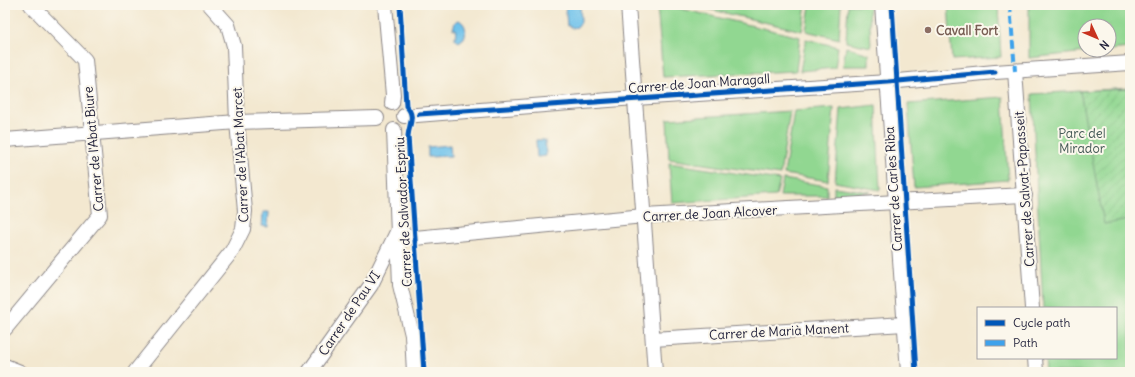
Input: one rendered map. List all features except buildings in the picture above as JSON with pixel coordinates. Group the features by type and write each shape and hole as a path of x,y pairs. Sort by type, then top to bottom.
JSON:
{"street":[{"name":"Carrer de l'Abat Biure","path":"5,329 100,215 85,60 31,5"},
{"name":"Carrer de l'Abat Marcet","path":"135,372 232,251 241,234 245,211 237,122 236,69 231,34 224,19 210,5"},
{"path":"385,5 393,95 392,103"},
{"path":"628,5 656,372"},
{"name":"Carrer de Carles Riba","path":"882,5 908,372"},
{"name":"Carrer de Joan Maragall","path":"404,116 635,98 888,82 1130,63"},
{"name":"Carrer de Salvat-Papasseit","path":"1015,71 1032,307"},
{"path":"392,103 400,107 404,116 401,126 394,130 382,128 376,118 381,107 392,103"},
{"path":"5,140 237,122 376,118"},
{"name":"Carrer de Salvador Espriu","path":"394,130 400,285 412,335 414,372"},
{"name":"Carrer de Joan Alcover","path":"398,232 415,238 644,216 1025,195"},
{"name":"Carrer de Pau VI","path":"309,372 371,285 398,232"},
{"name":"Carrer de Marià Manent","path":"653,338 905,324"},
{"path":"1035,359 1036,372"}],"green space":[{"path":"657,5 665,5 800,37 796,71 663,77"},
{"path":"691,5 806,5 802,31"},
{"path":"810,5 841,5 839,39 806,31"},
{"path":"848,5 869,5 871,47 846,42"},
{"path":"948,5 998,5 1001,57 952,60"},
{"path":"1029,5 1130,5 1130,48 1117,49 1117,18 1077,18 1077,53 1029,58"},
{"path":"806,39 838,47 835,68 800,71"},
{"path":"846,47 869,54 869,66 843,66"},
{"name":"Parc del Mirador","path":"1130,88 1130,372 1046,372 1045,359 1117,359 1117,307 1043,307 1032,94"},
{"path":"1130,89 1129,220 1104,224 1080,91"},
{"path":"1003,97 1008,180 914,187 908,104"},
{"path":"876,105 880,190 835,182 841,109"},
{"path":"834,108 828,181 784,174 794,111"},
{"path":"790,111 780,175 669,159 667,119"},
{"path":"669,163 780,180 776,196 672,203"},
{"path":"783,179 827,186 827,196 780,196"},
{"path":"834,187 871,192 834,196"}],"water":[{"path":"565,5 580,5 581,22 577,27 572,28 567,25"},
{"path":"459,20 466,30 464,38 459,42 455,39 456,29 453,29 455,22"},
{"path":"536,140 545,140 546,156 537,157"},
{"path":"450,145 451,156 428,157 428,147"},
{"path":"263,212 269,212 268,227 262,226"}],"marked path":[{"path":"1010,5 1015,71"}],"cycle path":[{"path":"400,5 406,106 411,113 408,136 424,372"},
{"path":"892,5 916,372"},
{"path":"419,114 888,82 995,72"}],"place":[{"name":"Cavall Fort","path":"928,30"}]}
